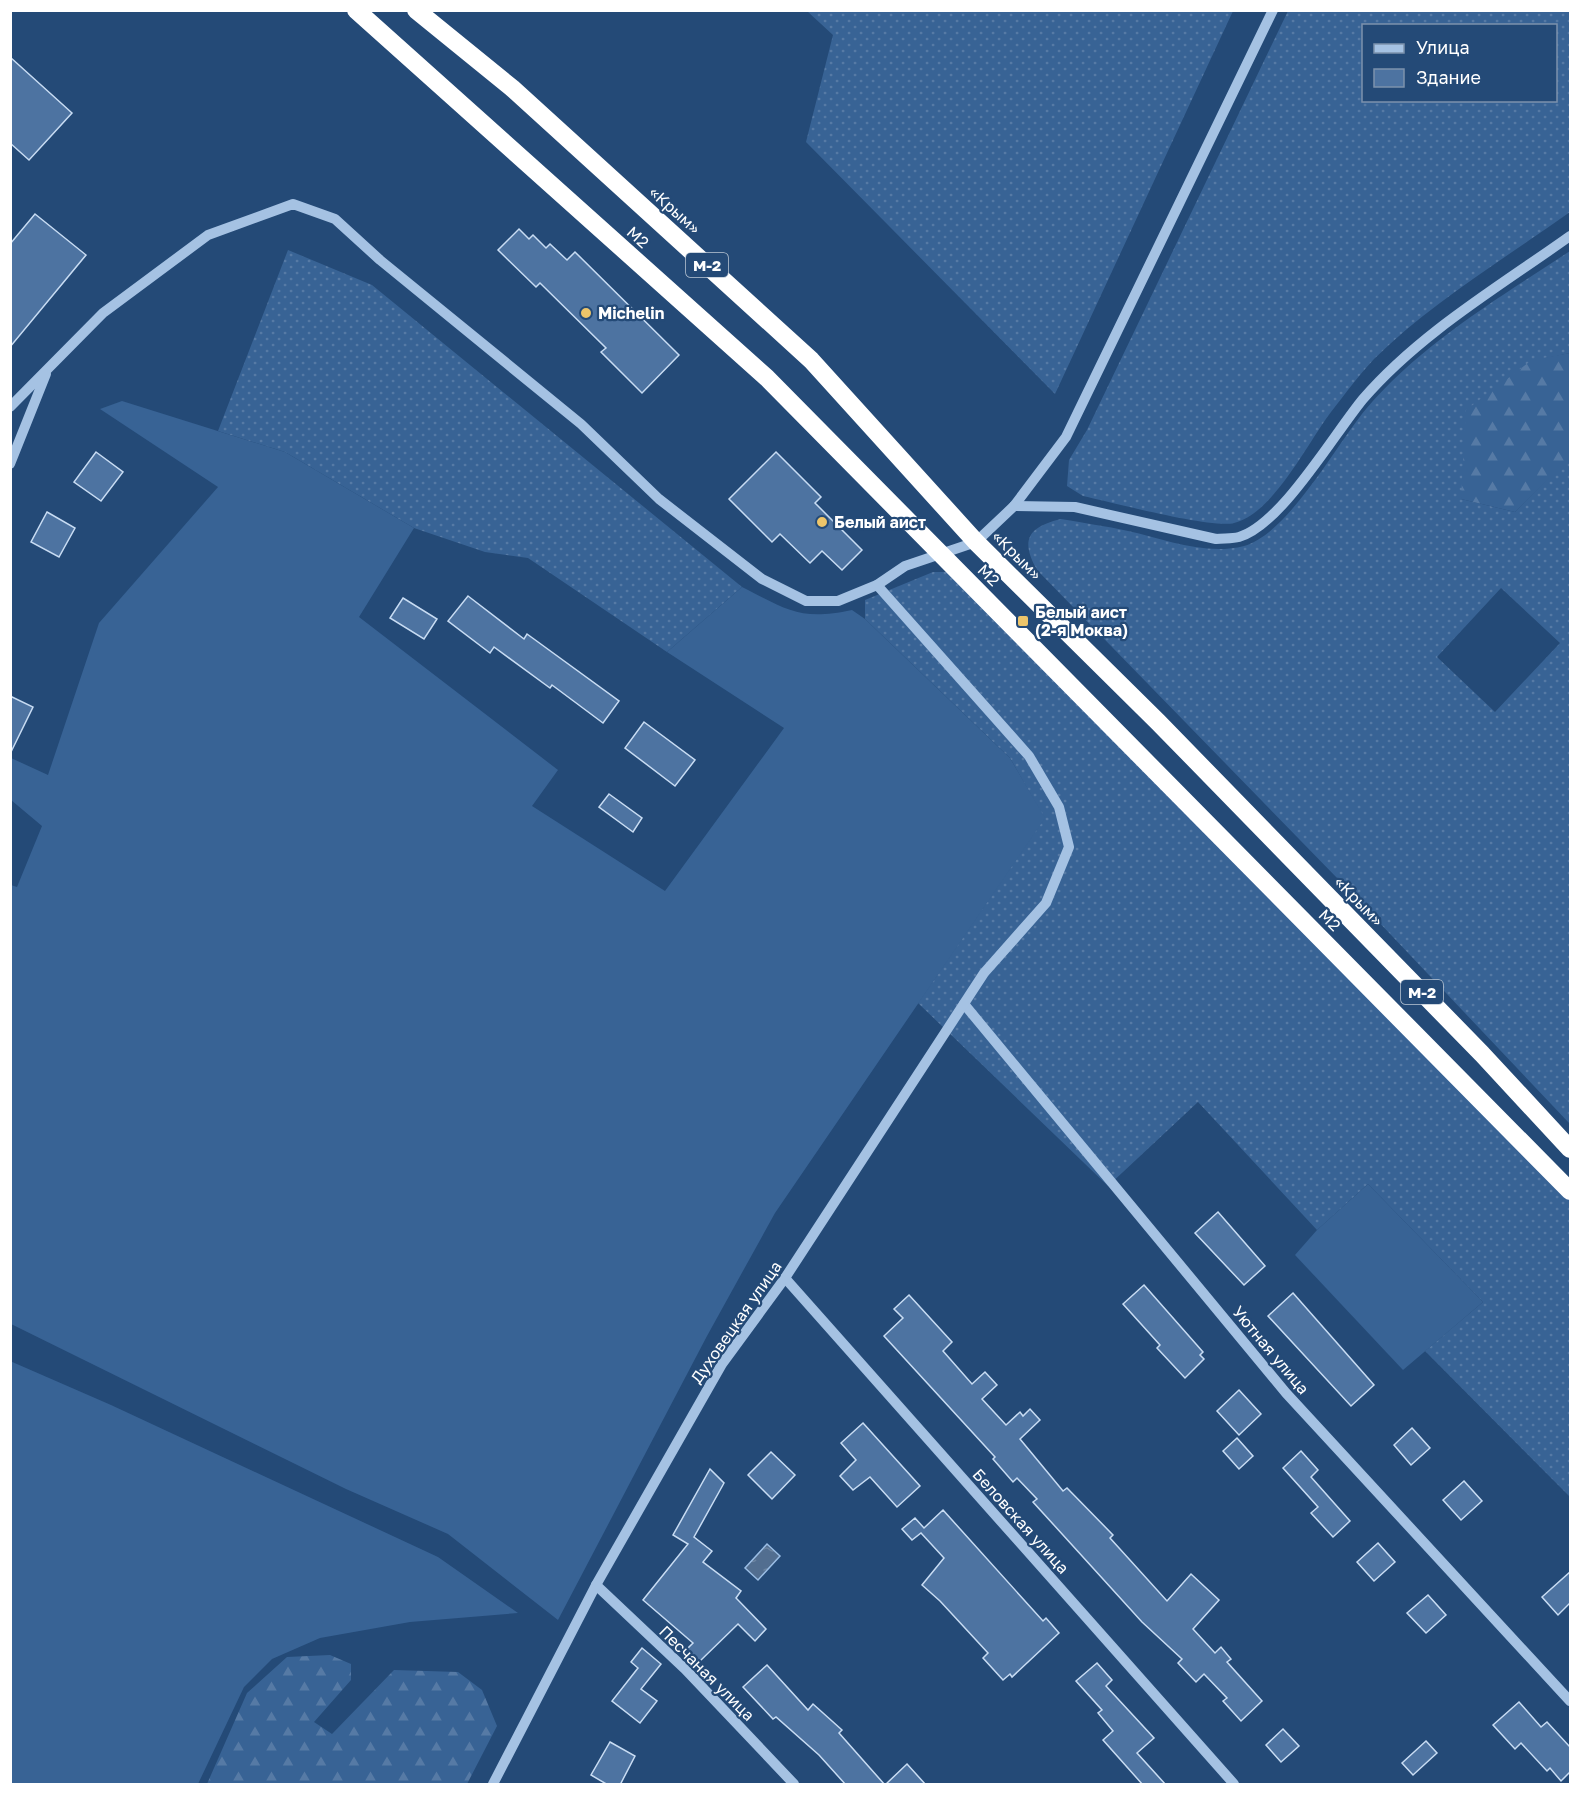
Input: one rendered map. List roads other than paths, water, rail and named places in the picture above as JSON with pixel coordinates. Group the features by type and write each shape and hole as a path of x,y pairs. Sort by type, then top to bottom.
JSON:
{"highway":[{"name":"М2","path":"356,10 767,378 1570,1191"},
{"name":"«Крым»","path":"416,10 512,88 811,360 976,542 1182,747 1474,1046 1570,1149"}],"street":[{"path":"10,407 103,313 208,235 293,204 334,219 380,260 581,424 659,499 762,579 806,601 838,602 877,585 905,566 976,542 1014,506 1066,436 1273,10"},
{"path":"1014,506 1075,507 1216,539 1239,537 1261,525 1290,494 1363,400 1391,369 1462,312 1570,236"},
{"path":"10,464 48,368"},
{"name":"Духовецкая улица","path":"493,1785 596,1585 722,1364 785,1278 984,973 1046,903 1069,848 1059,807 1029,756 877,585"},
{"name":"Уютная улица","path":"964,1004 1286,1393 1570,1701"},
{"name":"Беловская улица","path":"785,1278 1234,1785"},
{"name":"Песчаная улица","path":"596,1585 685,1669 794,1785"}],"water":[{"path":"767,1544 780,1556 758,1580 745,1568"}],"place":[{"name":"Michelin","path":"586,313"},
{"name":"Белый аист","path":"822,522"},
{"name":"Белый аист (2-я Моква)","path":"1023,621"}]}
